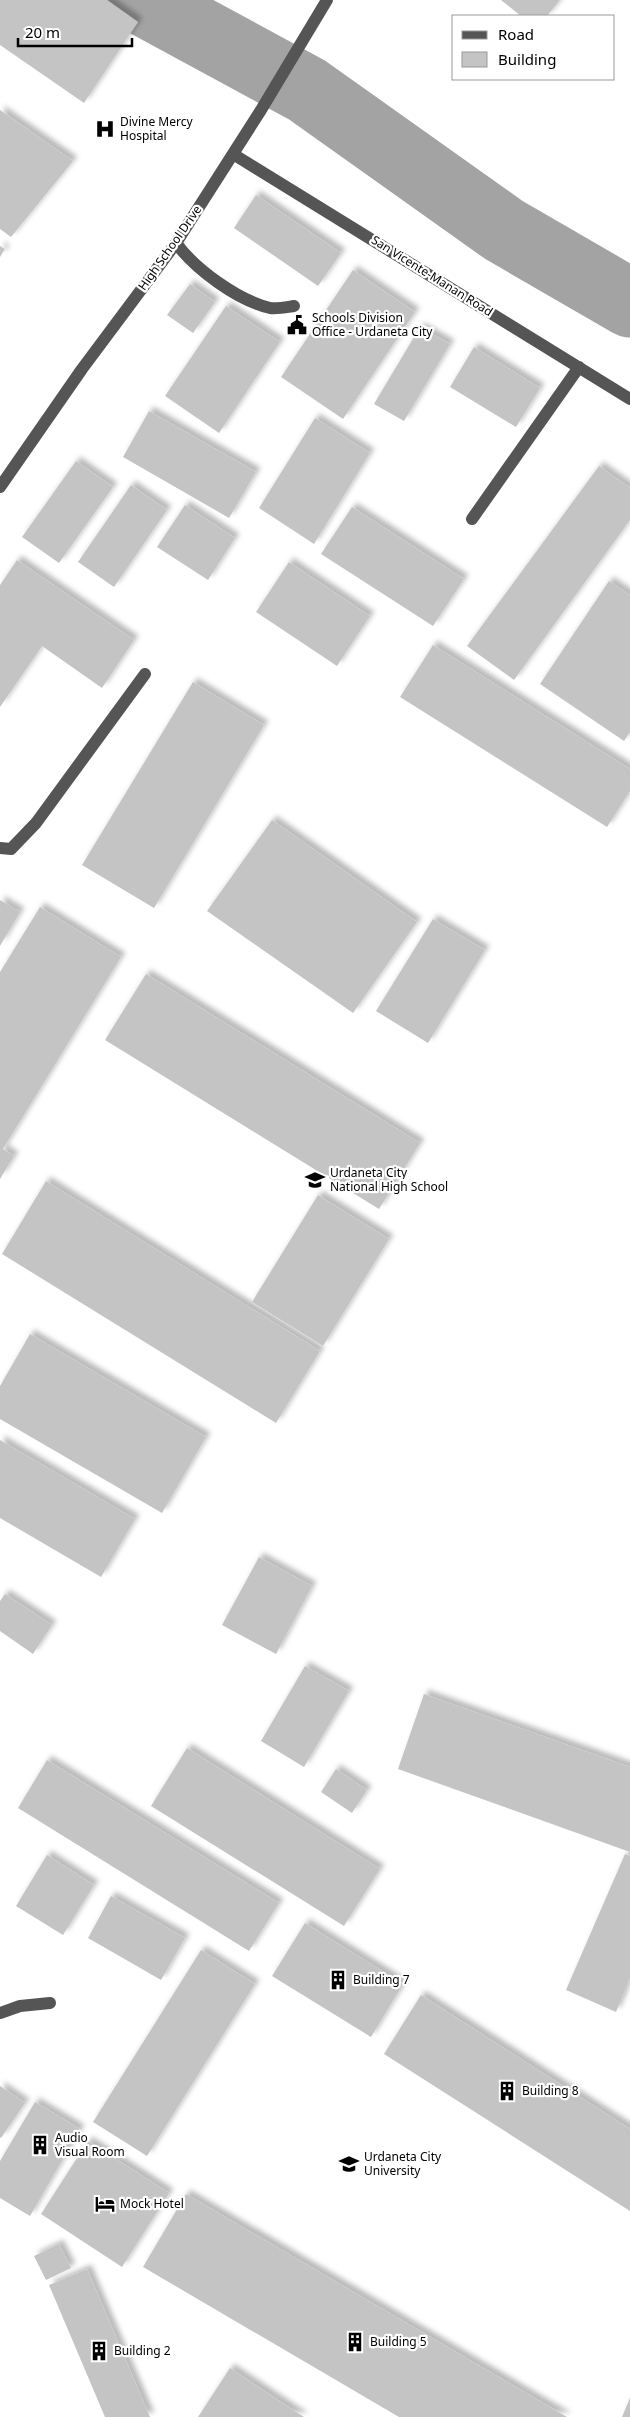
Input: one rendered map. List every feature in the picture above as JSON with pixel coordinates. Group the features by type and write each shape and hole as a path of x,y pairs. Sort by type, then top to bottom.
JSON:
{"street":[{"name":"High School Drive","path":"0,487 82,369 176,243 261,110 327,0"},
{"name":"San Vicente-Manan Road","path":"233,154 630,399"},
{"path":"176,243 187,258 235,293 271,308 294,306"},
{"path":"472,519 579,367"},
{"path":"0,848 11,849 36,823 145,674"},
{"path":"0,2013 20,2006 50,2003"}],"building":[{"path":"0,0 107,0 138,22 84,103 0,45"},
{"path":"501,0 560,0 548,15 520,15"},
{"path":"0,110 73,161 11,237 0,229"},
{"path":"256,195 341,253 318,286 234,228"},
{"path":"0,246 5,249 0,257"},
{"path":"353,270 415,312 343,419 281,377"},
{"path":"190,284 215,302 193,333 167,315"},
{"path":"226,306 280,342 219,433 165,396"},
{"path":"420,327 450,344 404,421 374,404"},
{"path":"474,347 540,388 516,427 450,387"},
{"path":"149,411 256,472 229,518 123,457"},
{"path":"315,418 370,453 314,544 259,508"},
{"path":"76,461 113,487 59,563 22,537"},
{"path":"599,466 630,488 630,520 514,680 467,646"},
{"path":"131,485 167,510 114,587 78,562"},
{"path":"185,505 235,538 208,580 157,547"},
{"path":"352,507 464,579 433,626 321,554"},
{"path":"17,560 134,640 102,688 42,646 0,707 0,585"},
{"path":"289,562 370,616 337,666 256,612"},
{"path":"609,581 630,595 630,732 624,741 540,684"},
{"path":"433,645 630,769 630,791 607,827 400,697"},
{"path":"193,682 264,725 154,908 82,865"},
{"path":"272,820 417,922 353,1013 207,911"},
{"path":"0,900 20,912 0,946"},
{"path":"40,907 121,957 3,1149 14,1156 0,1179 0,972"},
{"path":"433,919 485,950 428,1043 376,1011"},
{"path":"146,974 420,1143 379,1209 105,1040"},
{"path":"46,1181 320,1351 276,1423 2,1254"},
{"path":"318,1195 389,1239 323,1346 252,1302"},
{"path":"30,1334 206,1437 162,1513 0,1419 0,1386"},
{"path":"0,1440 135,1519 101,1577 0,1518"},
{"path":"259,1557 312,1586 276,1654 222,1625"},
{"path":"5,1594 52,1625 33,1654 0,1631 0,1601"},
{"path":"305,1666 349,1691 304,1767 261,1741"},
{"path":"424,1694 630,1767 630,1852 398,1769"},
{"path":"187,1748 380,1869 344,1926 151,1806"},
{"path":"47,1760 279,1903 249,1951 18,1808"},
{"path":"336,1769 367,1790 352,1813 321,1792"},
{"path":"625,1854 630,1856 630,1978 616,2012 566,1990"},
{"path":"47,1855 94,1885 63,1935 16,1906"},
{"path":"111,1896 185,1938 161,1980 88,1938"},
{"name":"Building 7","path":"305,1923 403,1984 371,2037 272,1976"},
{"path":"201,1950 255,1984 147,2156 93,2122"},
{"name":"Building 8","path":"421,1995 630,2129 630,2211 384,2054"},
{"path":"0,2086 25,2103 1,2138 0,2137"},
{"name":"Audio Visual Room","path":"35,2102 80,2129 30,2216 0,2198 0,2161"},
{"name":"Mock Hotel","path":"88,2141 169,2193 122,2267 41,2214"},
{"name":"Building 5","path":"186,2194 567,2417 399,2417 143,2267"},
{"path":"59,2244 71,2268 46,2280 34,2256"},
{"name":"Building 2","path":"87,2269 150,2417 105,2417 49,2285"},
{"path":"230,2368 293,2410 304,2417 198,2417"},
{"path":"630,2398 630,2417 622,2417"}],"waterway":[{"path":"141,0 307,90 504,230 630,303"}],"place":[{"name":"Divine Mercy Hospital","path":"105,129"},
{"name":"Schools Division Office - Urdaneta City","path":"297,325"},
{"name":"Urdaneta City National High School","path":"315,1180"},
{"name":"Building 7","path":"338,1980"},
{"name":"Building 8","path":"507,2091"},
{"name":"Audio Visual Room","path":"40,2145"},
{"name":"Urdaneta City University","path":"349,2164"},
{"name":"Mock Hotel","path":"105,2204"},
{"name":"Building 5","path":"355,2342"},
{"name":"Building 2","path":"99,2351"}]}
